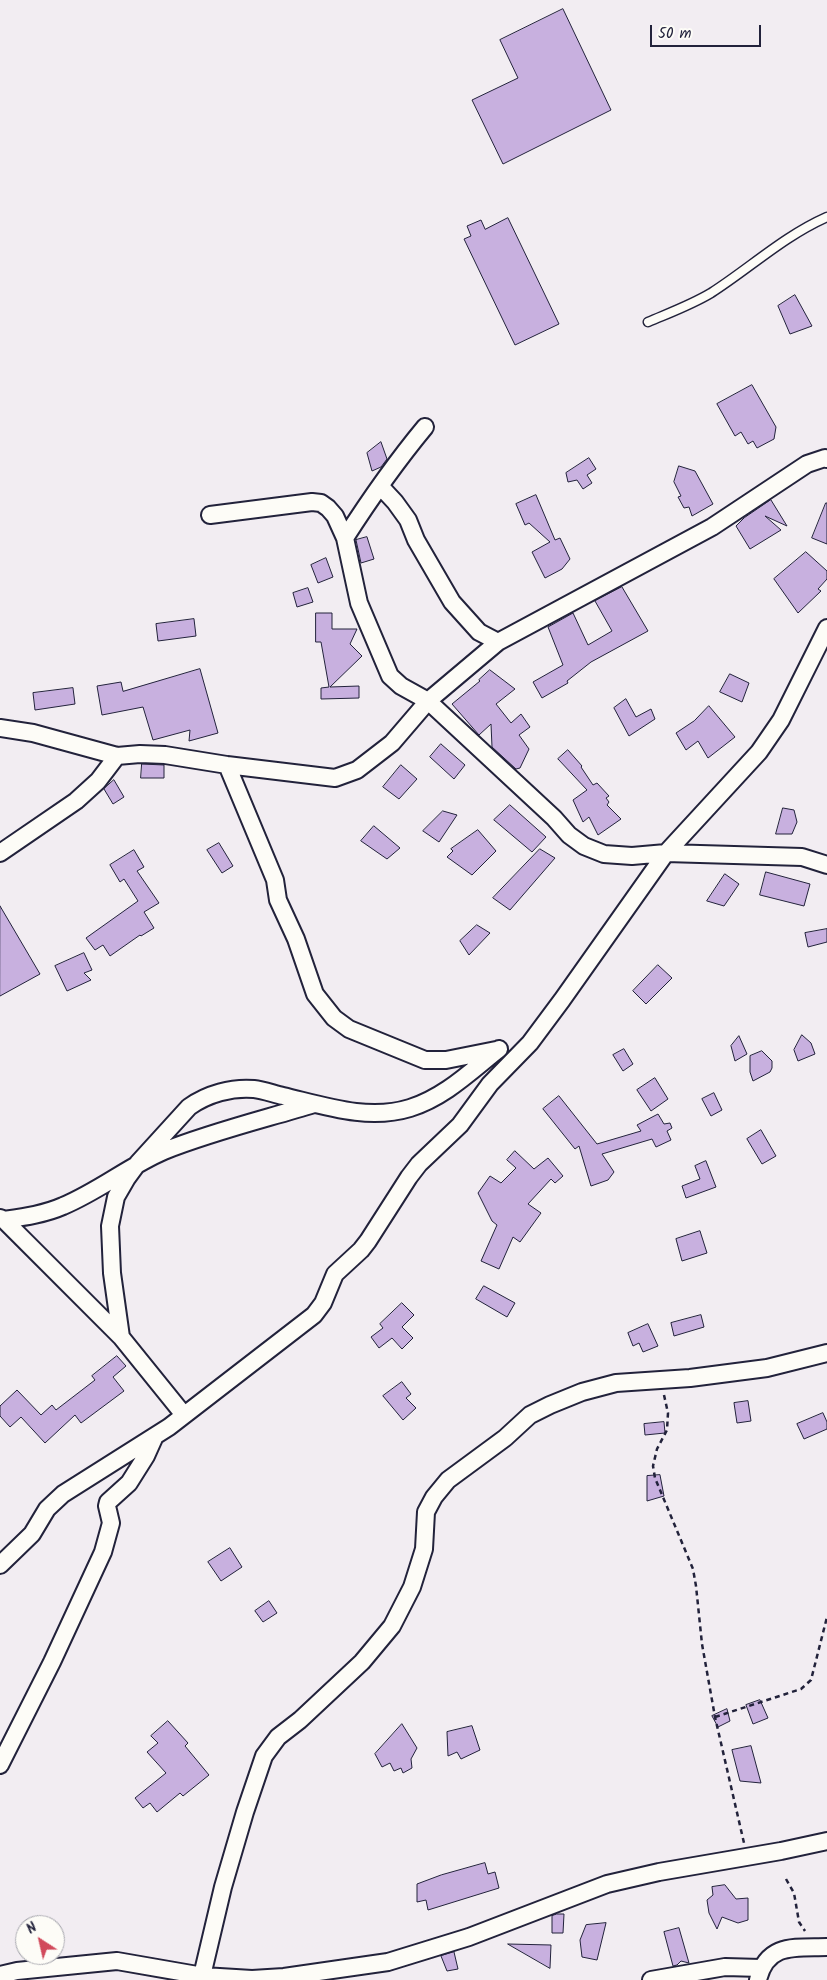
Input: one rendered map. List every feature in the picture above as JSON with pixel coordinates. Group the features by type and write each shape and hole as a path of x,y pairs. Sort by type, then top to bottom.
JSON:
{"street":[{"path":"345,538 364,508 408,448 426,427"},
{"path":"0,728 33,733 117,756 165,755 227,765 335,778 344,776 356,770 392,743 428,701 498,642 712,527 807,464 827,459"},
{"path":"380,487 395,502 408,520 416,540 452,602 479,632 498,642"},
{"path":"210,515 312,502 320,503 328,508 335,516 345,538 356,593 390,676 401,686 428,701 554,818 568,835 584,846 604,854 632,856 666,853 802,857 827,865"},
{"path":"0,1565 32,1534 55,1500 155,1436 314,1315 323,1303 335,1274 368,1241 409,1177 460,1126 490,1084 530,1043 573,986 666,853 759,752 781,720 827,628"},
{"path":"0,853 76,801 94,784 117,756"},
{"path":"227,765 275,880 278,900 296,939 315,994 334,1018 349,1029 426,1060 446,1060 530,1043"},
{"path":"121,1337 112,1273 110,1226 116,1197 138,1163 189,1107 212,1095 232,1090 254,1089 315,1104 364,1113 383,1113 410,1108 439,1095 451,1087 498,1049"},
{"path":"2,1219 42,1213 62,1206 83,1196 138,1163 188,1142 315,1104"},
{"path":"2,1219 121,1337 184,1415"},
{"path":"202,1978 223,1887 264,1756 278,1737 300,1720 362,1662 392,1626 412,1586 424,1549 426,1512 434,1497 448,1480 505,1438 530,1415 582,1392 616,1383 767,1368 827,1353"},
{"path":"0,1765 52,1662 103,1552 111,1523 107,1506 108,1502 129,1483 146,1456 155,1436"},
{"path":"0,1975 17,1971 117,1961 202,1978 252,1979 284,1977 388,1962 469,1937 607,1884 659,1872 827,1841"},
{"path":"651,1980 725,1967 759,1974 765,1962 780,1951 810,1946 821,1947"}],"lane":[{"path":"648,322 683,308 710,293 786,239 827,217"}],"path":[{"path":"662,1379 668,1413 667,1430 657,1449 653,1466 655,1478 693,1569 702,1644 715,1717 747,1857"},
{"path":"715,1717 801,1689 811,1680 827,1617"},
{"path":"786,1879 796,1899 799,1922 821,1947"}],"building":[{"path":"563,9 611,110 503,164 472,100 518,78 500,40"},
{"path":"508,218 559,324 515,345 464,239 471,236 467,226 481,220 485,229"},
{"path":"795,295 812,326 790,334 778,306"},
{"path":"752,385 776,427 774,439 757,448 753,441 748,444 741,432 735,436 717,404"},
{"path":"381,442 387,459 381,467 372,471 367,453"},
{"path":"589,458 596,469 587,475 592,483 583,489 577,480 568,482 566,473"},
{"path":"679,466 695,471 713,504 692,516 689,507 684,508 678,497 681,496 674,482"},
{"path":"536,495 555,540 560,538 570,559 562,569 545,578 532,552 550,542 529,523 525,525 516,504"},
{"path":"771,500 787,526 765,516 781,530 750,549 736,526 744,518"},
{"path":"827,503 827,544 812,538"},
{"path":"367,537 374,559 361,563 356,540"},
{"path":"806,552 827,571 827,579 818,589 821,591 798,613 774,579"},
{"path":"326,558 333,577 318,583 311,565"},
{"path":"622,587 648,631 591,662 567,681 568,683 542,698 533,682 563,665 548,627 573,613 588,645 612,631 595,601"},
{"path":"308,588 313,602 297,607 293,593"},
{"path":"316,613 332,613 332,629 357,629 350,644 362,656 330,687 359,686 359,698 321,699 321,688 329,687 321,642 316,642"},
{"path":"194,619 196,636 158,641 156,624"},
{"path":"200,669 218,733 189,741 190,730 153,740 143,707 102,715 97,686 121,682 123,691"},
{"path":"490,670 515,689 496,704 511,723 521,714 530,727 519,735 529,749 520,768 516,769 492,747 491,724 479,735 452,704 480,681"},
{"path":"730,674 749,683 742,702 720,692"},
{"path":"73,688 75,704 35,710 33,693"},
{"path":"626,699 636,717 651,709 655,719 629,736 614,708"},
{"path":"709,706 735,737 708,758 698,741 686,750 676,733 694,721"},
{"path":"441,744 465,765 454,779 430,757"},
{"path":"568,750 582,766 593,785 597,783 609,796 606,798 609,802 607,805 621,819 598,835 589,817 583,822 573,800 587,790 558,759"},
{"path":"142,764 164,765 164,778 141,778"},
{"path":"401,765 417,779 399,799 383,787"},
{"path":"114,780 124,797 113,804 104,789"},
{"path":"510,805 546,837 532,852 494,820"},
{"path":"783,808 794,810 797,822 792,834 776,834"},
{"path":"443,811 457,815 439,842 423,831"},
{"path":"374,826 400,848 387,859 361,841"},
{"path":"478,830 496,851 472,875 447,857 453,851 451,849"},
{"path":"219,843 233,866 222,873 207,850"},
{"path":"540,849 555,858 510,910 493,898"},
{"path":"134,850 144,867 137,871 159,903 144,912 154,928 140,935 110,956 103,945 95,950 86,938 138,901 124,879 120,882 110,865"},
{"path":"766,872 810,884 804,906 760,895"},
{"path":"725,874 739,884 724,906 707,901"},
{"path":"0,906 40,974 0,996"},
{"path":"477,925 490,933 469,955 460,941"},
{"path":"827,929 827,942 808,947 805,933"},
{"path":"84,953 92,970 84,973 91,980 67,991 55,966"},
{"path":"658,965 672,978 646,1004 633,991"},
{"path":"802,1035 811,1043 815,1054 798,1061 794,1050"},
{"path":"739,1036 747,1054 735,1061 731,1046"},
{"path":"624,1049 633,1064 623,1071 613,1055"},
{"path":"762,1051 772,1061 772,1068 770,1072 753,1081 750,1072 750,1056"},
{"path":"655,1078 668,1099 651,1111 637,1090"},
{"path":"714,1093 722,1110 711,1116 702,1099"},
{"path":"559,1096 597,1144 641,1131 637,1125 658,1114 664,1124 670,1123 672,1128 667,1131 671,1140 656,1147 652,1139 602,1154 614,1172 608,1180 591,1186 579,1146 575,1149 543,1109"},
{"path":"761,1130 776,1156 762,1164 747,1139"},
{"path":"515,1151 534,1169 548,1158 563,1176 555,1183 551,1179 528,1204 541,1213 520,1242 513,1237 499,1269 481,1261 497,1225 492,1221 478,1193 490,1176 501,1183 516,1168 507,1160"},
{"path":"706,1161 716,1187 686,1198 682,1186 700,1179 695,1166"},
{"path":"700,1231 707,1253 682,1261 676,1239"},
{"path":"484,1286 515,1303 507,1317 476,1299"},
{"path":"402,1303 414,1315 402,1327 413,1338 402,1349 392,1338 379,1348 371,1337 383,1328 380,1324"},
{"path":"701,1315 704,1327 674,1336 671,1323"},
{"path":"648,1324 658,1346 643,1352 639,1343 633,1346 628,1333"},
{"path":"117,1356 126,1366 113,1377 124,1391 81,1423 75,1415 45,1443 21,1417 10,1427 0,1416 0,1406 17,1390 41,1415 52,1405 56,1410 95,1380 92,1376"},
{"path":"402,1382 411,1394 406,1398 416,1408 403,1420 383,1396"},
{"path":"748,1401 751,1421 737,1423 734,1403"},
{"path":"823,1413 827,1422 827,1429 804,1439 797,1424"},
{"path":"664,1422 665,1433 645,1435 644,1424"},
{"path":"660,1475 664,1496 647,1501 647,1476"},
{"path":"230,1548 242,1567 221,1581 208,1562"},
{"path":"269,1601 277,1613 263,1622 255,1611"},
{"path":"760,1700 768,1718 753,1724 746,1705"},
{"path":"727,1709 730,1721 718,1727 712,1716"},
{"path":"168,1721 188,1743 185,1746 209,1775 183,1796 180,1793 157,1812 150,1803 143,1808 135,1798 166,1773 147,1752 158,1743 151,1736"},
{"path":"402,1724 417,1748 411,1759 412,1768 403,1773 401,1768 394,1771 390,1763 382,1767 375,1754"},
{"path":"472,1726 480,1750 461,1759 457,1752 448,1756 447,1732"},
{"path":"751,1746 761,1783 740,1781 732,1750"},
{"path":"485,1863 488,1874 495,1872 499,1888 428,1910 426,1900 417,1902 417,1884 441,1875"},
{"path":"725,1885 736,1899 748,1898 748,1920 738,1923 722,1917 717,1929 709,1913 707,1900 713,1895 712,1887"},
{"path":"564,1914 563,1933 552,1933 552,1916"},
{"path":"606,1923 597,1960 582,1957 580,1940 586,1925"},
{"path":"679,1928 689,1963 681,1961 673,1966 664,1932"},
{"path":"508,1944 551,1945 550,1968"},
{"path":"454,1952 458,1969 447,1971 441,1956"}]}
